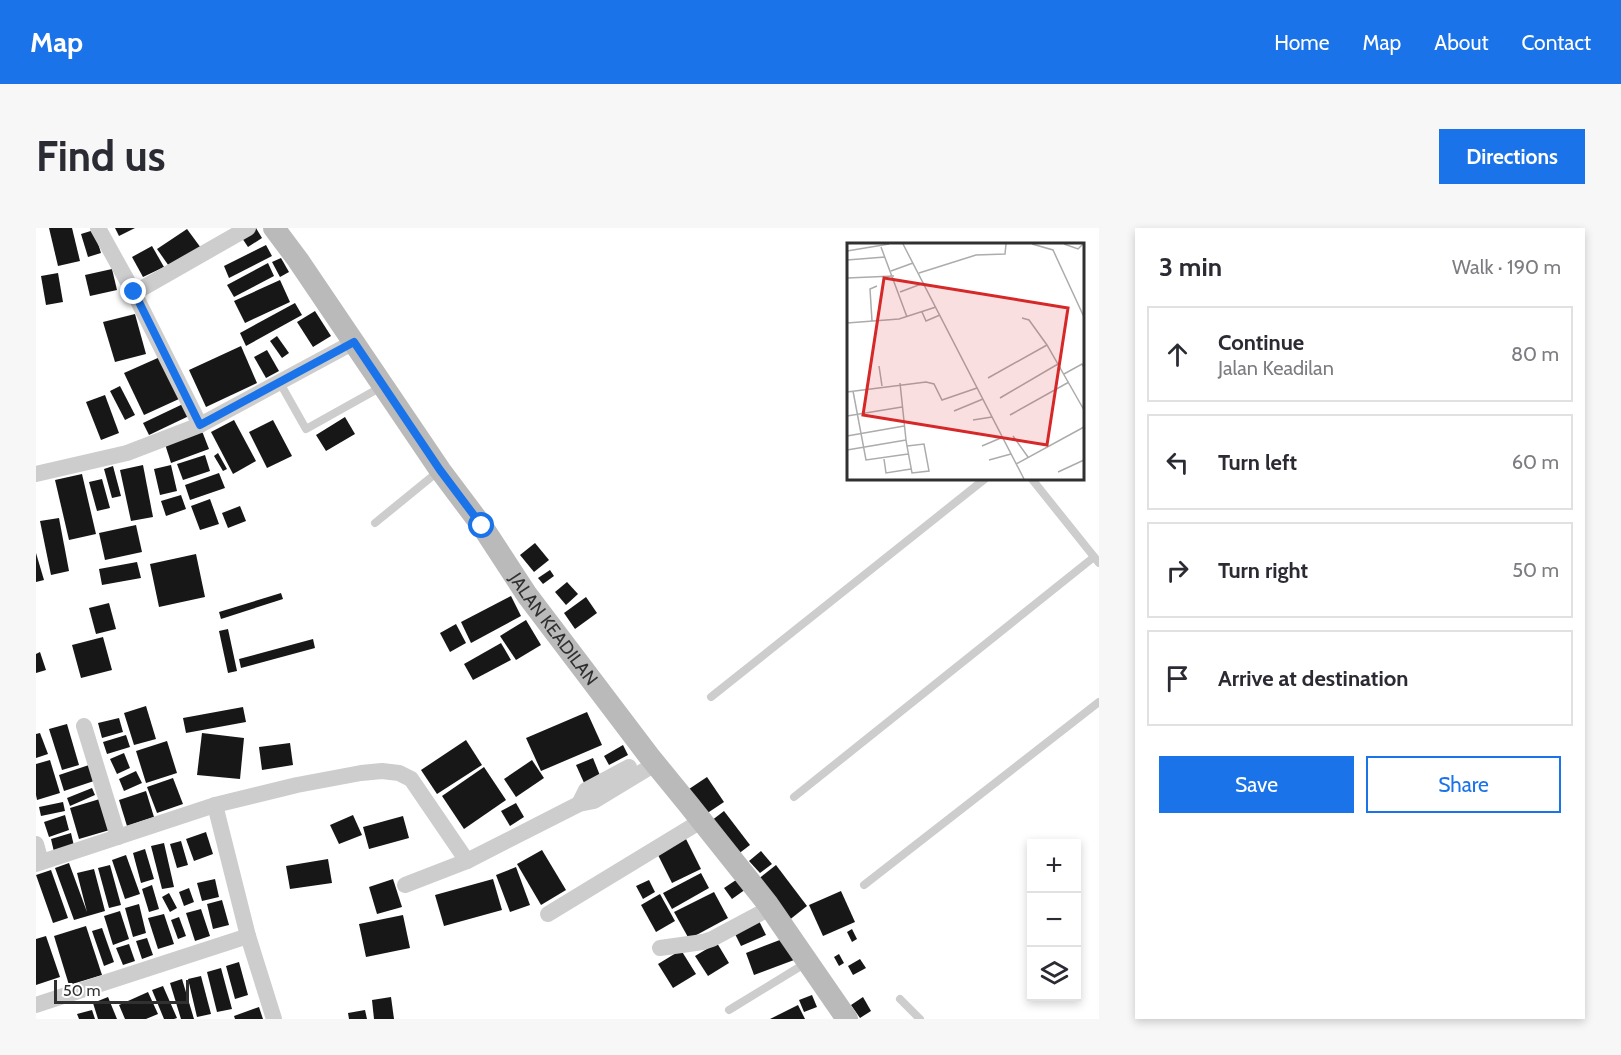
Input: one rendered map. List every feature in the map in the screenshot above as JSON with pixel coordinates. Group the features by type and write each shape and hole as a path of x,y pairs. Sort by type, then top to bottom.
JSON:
{"main road":[{"name":"JALAN KEADILAN","path":"274,228 440,470 482,526 527,595 652,760 770,908 843,1017"}],"street":[{"path":"98,228 134,292 200,425"},
{"path":"134,292 248,228"},
{"path":"36,474 127,453 200,425 354,342"},
{"path":"84,726 118,837"},
{"path":"405,885 467,861 579,804 594,801 652,760"},
{"path":"36,844 39,863 215,805 297,785 382,771 399,773 411,779 467,861"},
{"path":"215,805 248,936 274,1019"},
{"path":"548,914 701,821"},
{"path":"660,948 712,939 770,908"},
{"path":"36,1005 248,936"}],"lane":[{"path":"280,383 306,429 383,386"},
{"path":"375,523 440,470"},
{"path":"711,697 983,480"},
{"path":"794,797 1097,560 1033,480"},
{"path":"864,885 1099,702"},
{"path":"729,1010 806,962"},
{"path":"900,999 920,1019"}],"building":[{"path":"49,228 72,228 80,261 58,266"},
{"path":"115,228 135,228 119,236"},
{"path":"256,228 262,238 248,247 240,235"},
{"path":"187,229 201,248 171,269 157,249"},
{"path":"94,230 101,253 88,257 81,234"},
{"path":"266,245 272,256 229,278 224,266"},
{"path":"152,246 164,267 143,277 132,257"},
{"path":"281,258 289,272 280,277 272,262"},
{"path":"268,263 274,276 234,297 227,285"},
{"path":"112,269 117,290 90,296 85,275"},
{"path":"58,273 63,302 46,305 41,276"},
{"path":"280,280 290,302 245,323 234,301"},
{"path":"295,303 302,315 246,346 240,333"},
{"path":"315,311 331,336 313,347 297,322"},
{"path":"135,314 146,354 115,362 103,322"},
{"path":"277,336 289,353 282,358 270,341"},
{"path":"241,346 257,383 206,407 189,370"},
{"path":"267,350 279,371 266,378 254,357"},
{"path":"160,357 179,399 144,415 124,373"},
{"path":"120,386 135,415 125,420 110,391"},
{"path":"105,395 119,433 101,440 86,402"},
{"path":"185,403 191,415 149,435 143,423"},
{"path":"345,417 355,434 326,451 316,435"},
{"path":"234,420 256,461 233,474 211,432"},
{"path":"273,420 292,456 267,468 249,432"},
{"path":"202,431 209,449 171,463 165,444"},
{"path":"218,453 227,469 223,471 214,456"},
{"path":"205,455 210,471 183,480 177,464"},
{"path":"143,465 153,517 131,521 120,470"},
{"path":"171,465 177,491 160,495 154,469"},
{"path":"113,466 121,496 112,498 104,469"},
{"path":"219,473 225,488 190,500 185,485"},
{"path":"82,474 96,534 69,540 55,480"},
{"path":"102,479 110,508 97,511 89,482"},
{"path":"181,495 186,509 166,516 161,501"},
{"path":"210,499 219,524 200,530 191,506"},
{"path":"240,506 246,521 228,528 222,513"},
{"path":"59,518 69,571 51,575 40,521"},
{"path":"136,525 142,552 105,560 99,533"},
{"path":"535,543 549,560 534,572 520,555"},
{"path":"36,553 44,580 36,582"},
{"path":"196,554 205,597 159,607 150,564"},
{"path":"137,562 141,578 102,585 99,569"},
{"path":"550,570 554,576 543,584 538,578"},
{"path":"567,582 578,594 566,605 555,592"},
{"path":"281,593 283,599 221,619 219,612"},
{"path":"511,596 521,616 471,643 461,622"},
{"path":"586,597 597,613 575,629 564,613"},
{"path":"109,603 116,629 96,634 89,608"},
{"path":"526,620 541,645 516,660 500,636"},
{"path":"456,624 466,643 450,652 440,633"},
{"path":"228,629 237,671 228,673 219,631"},
{"path":"103,637 112,670 81,678 72,645"},
{"path":"313,639 315,648 241,668 239,659"},
{"path":"501,643 511,660 473,680 464,664"},
{"path":"40,652 46,670 36,673 36,654"},
{"path":"146,706 156,739 134,745 124,713"},
{"path":"243,707 246,722 186,733 183,718"},
{"path":"587,712 602,745 541,771 526,738"},
{"path":"119,718 123,732 102,738 98,723"},
{"path":"67,724 79,765 62,770 49,729"},
{"path":"40,733 48,754 36,758 36,734"},
{"path":"202,733 244,738 240,779 197,775"},
{"path":"126,735 130,747 107,754 103,742"},
{"path":"466,740 482,765 437,794 421,770"},
{"path":"167,741 177,773 146,783 136,751"},
{"path":"290,743 293,765 262,770 259,747"},
{"path":"623,745 628,755 609,765 604,756"},
{"path":"124,753 130,768 117,774 110,759"},
{"path":"593,758 601,778 585,785 576,765"},
{"path":"50,760 60,793 37,800 36,764"},
{"path":"532,760 544,778 516,797 504,779"},
{"path":"89,765 94,781 64,791 59,775"},
{"path":"484,767 506,800 464,829 442,796"},
{"path":"136,771 142,783 124,791 119,779"},
{"path":"707,777 724,802 706,814 689,789"},
{"path":"173,778 183,804 157,813 147,787"},
{"path":"92,788 95,795 70,806 67,798"},
{"path":"146,791 154,817 127,826 119,800"},
{"path":"103,798 113,829 79,839 70,808"},
{"path":"63,802 65,811 41,816 39,807"},
{"path":"516,803 524,817 510,826 501,811"},
{"path":"724,811 750,845 737,855 711,821"},
{"path":"65,815 69,830 49,837 44,822"},
{"path":"353,815 362,835 339,844 330,825"},
{"path":"403,816 409,838 369,849 363,827"},
{"path":"206,832 213,854 194,861 186,839"},
{"path":"71,833 74,846 54,852 51,839"},
{"path":"685,837 701,869 672,883 656,851"},
{"path":"181,841 188,865 177,868 170,844"},
{"path":"164,843 174,887 162,889 151,846"},
{"path":"145,849 154,879 141,883 133,853"},
{"path":"542,850 566,890 541,905 517,864"},
{"path":"761,851 772,864 760,873 749,861"},
{"path":"126,855 140,894 125,899 112,860"},
{"path":"328,859 332,883 290,889 286,866"},
{"path":"69,863 87,912 77,873 94,869 105,911 74,920 55,868"},
{"path":"110,865 121,905 109,908 98,868"},
{"path":"776,865 807,906 788,921 757,880"},
{"path":"516,867 530,905 510,912 496,875"},
{"path":"51,870 68,918 53,923 36,875"},
{"path":"701,873 709,888 672,909 663,893"},
{"path":"739,878 746,889 732,899 724,888"},
{"path":"215,879 219,897 202,901 197,883"},
{"path":"393,879 402,907 377,914 369,887"},
{"path":"493,879 502,910 444,926 435,895"},
{"path":"649,880 655,892 643,899 636,886"},
{"path":"152,885 159,909 149,912 142,889"},
{"path":"189,888 194,902 184,906 179,892"},
{"path":"841,891 855,922 823,936 809,905"},
{"path":"714,892 728,918 689,939 674,912"},
{"path":"169,893 177,908 170,912 162,897"},
{"path":"660,894 675,921 656,932 641,905"},
{"path":"222,900 229,925 213,929 207,904"},
{"path":"139,904 146,933 133,937 125,908"},
{"path":"201,909 210,936 195,941 186,913"},
{"path":"120,911 129,939 113,945 104,916"},
{"path":"164,914 174,944 158,949 148,918"},
{"path":"403,915 410,948 366,957 359,924"},
{"path":"179,917 186,936 178,939 171,920"},
{"path":"759,921 766,935 741,946 734,932"},
{"path":"86,926 102,975 69,985 54,936"},
{"path":"102,928 114,962 104,966 92,931"},
{"path":"852,929 857,939 852,942 847,932"},
{"path":"46,936 60,977 36,985 36,939"},
{"path":"147,938 153,955 142,959 136,941"},
{"path":"785,938 794,960 754,975 746,953"},
{"path":"717,943 729,963 708,976 695,956"},
{"path":"129,944 135,961 123,965 116,948"},
{"path":"681,950 696,974 673,988 658,964"},
{"path":"839,954 844,963 839,966 834,957"},
{"path":"860,959 866,968 853,975 848,966"},
{"path":"239,962 248,995 235,999 226,966"},
{"path":"221,968 232,1009 217,1012 207,972"},
{"path":"201,976 211,1014 197,1017 188,979"},
{"path":"182,979 194,1019 181,1019 170,983"},
{"path":"163,986 177,1018 164,1019 152,990"},
{"path":"148,992 158,1014 146,1019 125,1019 119,1005"},
{"path":"812,995 817,1007 804,1012 799,1000"},
{"path":"108,997 117,1019 98,1019 93,1003"},
{"path":"391,997 394,1019 374,1019 372,1000"},
{"path":"863,997 871,1011 860,1018 851,1005"},
{"path":"798,1005 805,1019 770,1019"},
{"path":"259,1007 263,1019 235,1019 234,1016"},
{"path":"92,1010 95,1019 79,1019 77,1014"},
{"path":"365,1010 367,1019 349,1019 348,1013"}],"route":[{"path":"134,292 200,425 354,342 440,470 482,526"}]}
